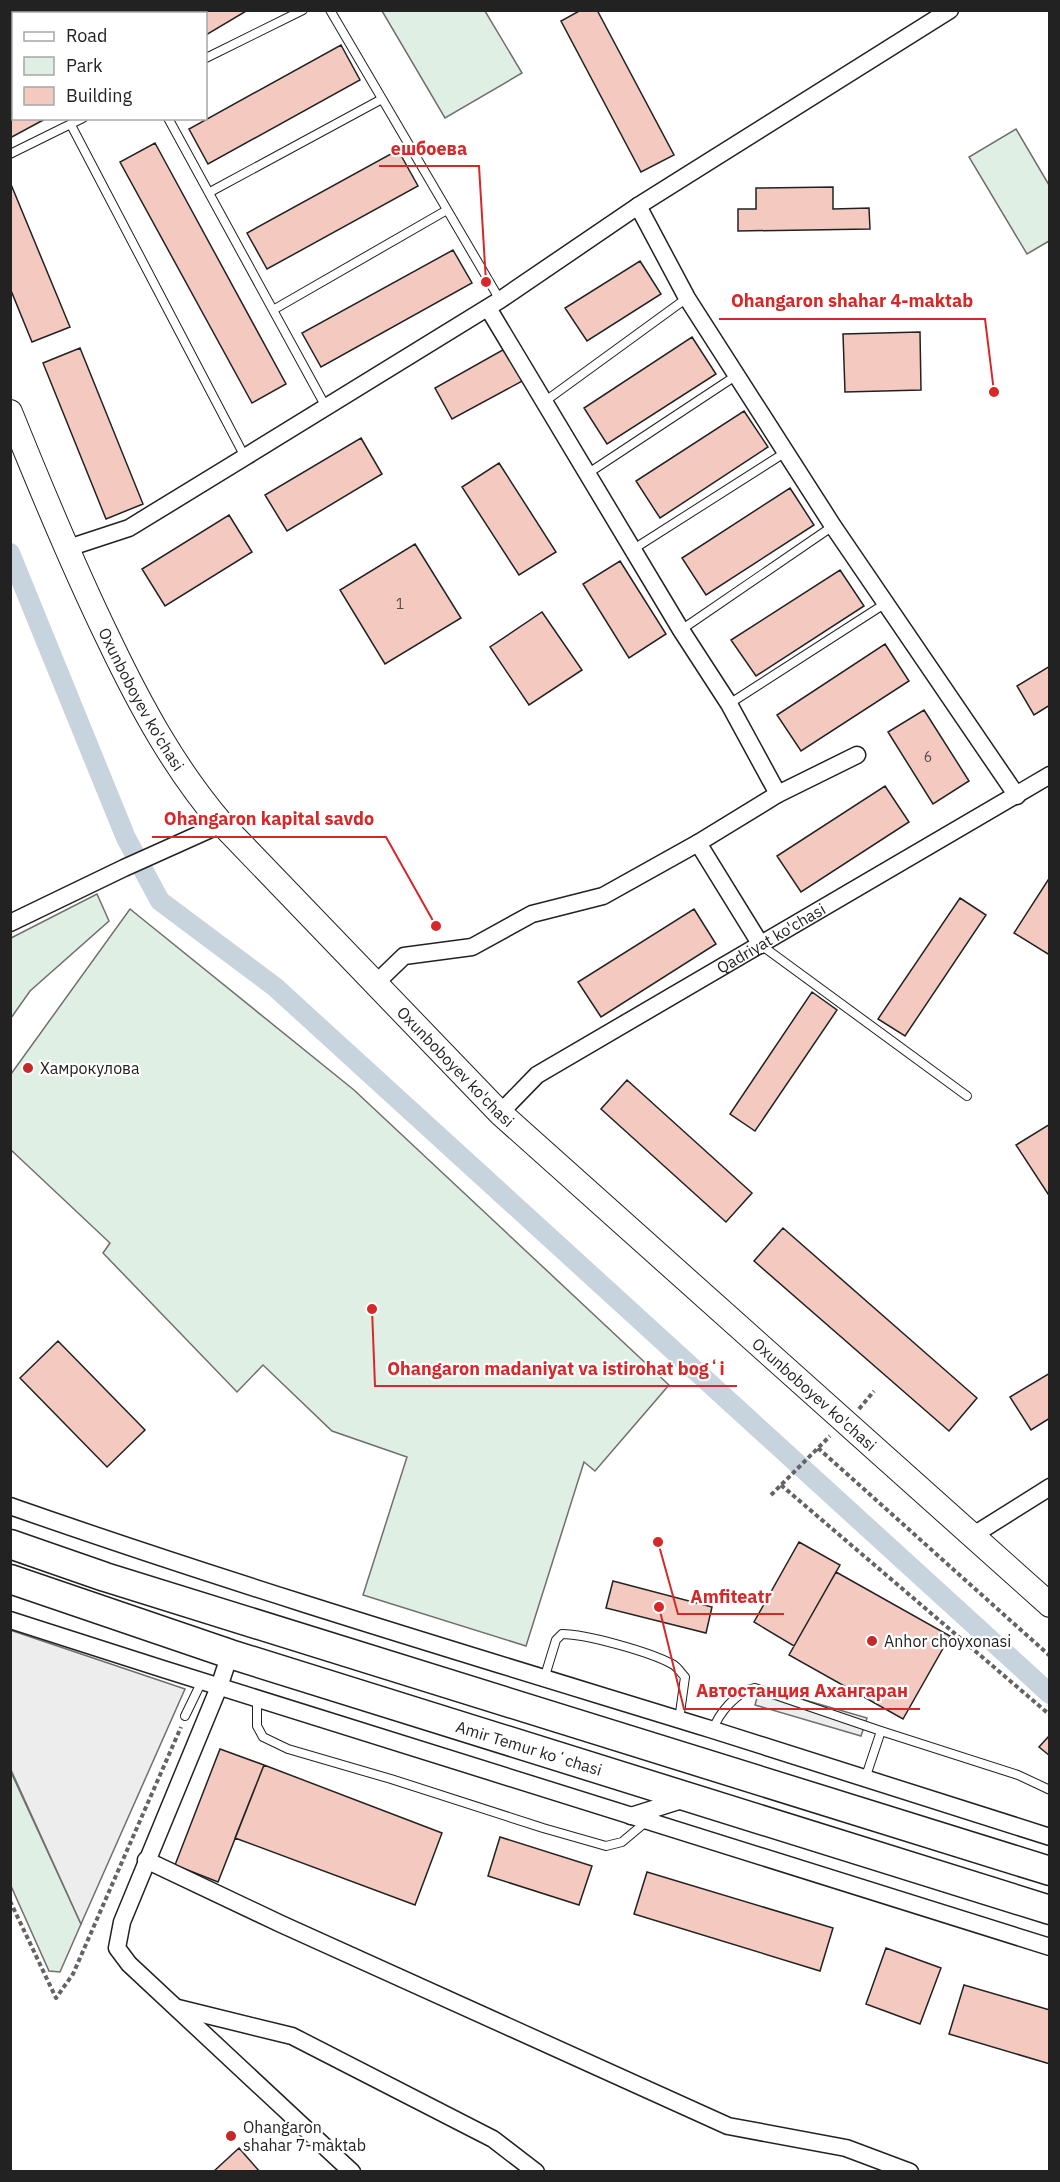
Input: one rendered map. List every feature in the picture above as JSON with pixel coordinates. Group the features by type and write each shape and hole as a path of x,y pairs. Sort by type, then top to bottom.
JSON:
{"highway":[{"path":"10,1544 128,1584 1050,1871"},
{"name":"Amir Temur koʻchasi","path":"10,1579 230,1654 1050,1910"}],"main road":[{"name":"Oxunboboyev ko'chasi","path":"10,412 65,549 151,724 196,792 222,824 500,1113 1050,1605"}],"street":[{"path":"65,549 129,528 244,458 494,304 638,206 944,12"},
{"path":"638,206 687,298 736,375 833,526 1017,796"},
{"path":"494,304 544,402 681,630 729,704 778,794"},
{"path":"376,983 404,956 472,947 532,914 603,896 698,843 778,794 857,754"},
{"name":"Qadriyat ko'chasi","path":"500,1113 537,1076 1050,776"},
{"path":"10,923 222,824"},
{"path":"698,843 760,945"},
{"path":"972,1536 1050,1487"},
{"path":"10,1506 434,1645 1050,1837"},
{"path":"10,1620 1050,1947"},
{"path":"230,1654 219,1687 122,1922 117,1948 129,1964 352,2172"},
{"path":"639,1819 688,1798"},
{"path":"146,1860 281,1924 728,2126 846,2148 910,2172"},
{"path":"176,2007 292,2036 493,2139 536,2172"}],"lane":[{"path":"207,58 303,10"},
{"path":"330,10 447,210 494,304"},
{"path":"210,192 382,99"},
{"path":"10,154 80,120"},
{"path":"169,120 326,407"},
{"path":"71,124 244,458"},
{"path":"273,310 447,210"},
{"path":"544,402 687,298"},
{"path":"587,474 736,375"},
{"path":"632,550 786,452"},
{"path":"681,630 833,526"},
{"path":"729,704 886,603"},
{"path":"760,945 967,1096"},
{"path":"544,1679 556,1640 562,1634 574,1634 632,1649 674,1664 685,1677 679,1720"},
{"path":"185,1716 202,1681"},
{"path":"713,1731 717,1718 745,1690 755,1688 1018,1774 1050,1790"},
{"path":"257,1699 257,1726 263,1737 288,1749 606,1846 622,1842 639,1819"},
{"path":"865,1779 881,1731"}],"path":[{"path":"771,1495 829,1437"},
{"path":"818,1448 1050,1656"},
{"path":"783,1483 1050,1715"},
{"path":"10,1901 56,1998 73,1974 185,1716"}],"green space":[{"path":"382,11 485,11 522,73 445,118"},
{"path":"1016,129 1049,185 1049,241 1027,254 969,157"},
{"path":"97,894 109,921 30,991 11,1018 11,938"},
{"path":"130,909 354,1090 669,1385 595,1471 584,1462 526,1646 363,1595 407,1457 332,1431 263,1365 237,1392 103,1253 110,1243 11,1150 11,1074"},
{"path":"10,1770 81,1924 60,1972 49,1971 11,1886"}],"shaded area":[{"path":"10,1630 185,1689 81,1924 11,1770"},
{"path":"760,1687 867,1718 861,1736 755,1705"}],"building":[{"path":"171,10 248,10 207,34 207,12 168,12"},
{"path":"581,10 597,10 674,155 641,172 561,21"},
{"path":"341,45 360,80 208,164 189,129"},
{"path":"12,97 12,120 43,120 10,138 10,98"},
{"path":"155,143 286,384 252,403 120,162"},
{"path":"398,150 418,186 267,269 247,233"},
{"path":"10,182 70,327 32,342 10,288"},
{"path":"833,187 833,209 869,208 870,229 738,231 738,209 756,209 756,188"},
{"path":"453,250 472,283 321,367 302,333"},
{"path":"640,261 661,294 587,341 565,308"},
{"path":"920,332 921,390 845,392 843,334"},
{"path":"692,337 716,374 607,444 584,408"},
{"path":"508,347 526,379 452,419 435,388"},
{"path":"80,348 143,504 106,519 43,363"},
{"path":"744,411 768,447 660,518 636,481"},
{"path":"361,438 382,474 287,531 265,495"},
{"path":"499,463 556,552 519,575 462,487"},
{"path":"790,488 814,525 706,595 682,558"},
{"path":"229,515 252,552 165,606 142,569"},
{"path":"415,544 461,618 385,664 340,590"},
{"path":"620,561 666,634 629,658 583,584"},
{"path":"840,570 864,606 756,676 731,640"},
{"path":"542,612 582,670 529,705 490,647"},
{"path":"885,644 909,681 801,751 777,715"},
{"path":"1050,666 1050,705 1034,715 1017,686"},
{"path":"924,710 969,781 933,804 888,732"},
{"path":"885,786 909,822 801,892 777,856"},
{"path":"1050,877 1050,951 1048,954 1014,933"},
{"path":"960,898 986,915 905,1036 878,1019"},
{"path":"694,909 716,944 601,1017 578,982"},
{"path":"812,992 837,1010 755,1131 730,1114"},
{"path":"627,1080 752,1193 726,1222 601,1109"},
{"path":"1050,1124 1050,1197 1016,1145"},
{"path":"783,1228 977,1398 949,1431 754,1261"},
{"path":"58,1341 145,1430 107,1467 20,1378"},
{"path":"1050,1373 1050,1418 1031,1430 1010,1397"},
{"path":"799,1542 840,1565 794,1646 754,1622"},
{"name":"Anhor choyxonasi","path":"836,1572 950,1636 903,1719 789,1655"},
{"path":"613,1581 712,1607 706,1633 606,1608"},
{"path":"1050,1735 1050,1756 1039,1747"},
{"path":"220,1749 264,1765 218,1882 175,1865"},
{"path":"264,1765 442,1833 415,1905 235,1838"},
{"path":"500,1837 592,1866 579,1905 488,1876"},
{"path":"647,1872 833,1928 820,1971 634,1914"},
{"path":"886,1948 941,1968 920,2024 866,2004"},
{"path":"964,1985 1050,2010 1050,2064 949,2034"},
{"path":"239,2148 260,2172 213,2172"}],"waterway":[{"path":"10,553 126,838 160,901 275,987 1050,1694"}],"place":[{"name":"ешбоева","path":"486,282"},
{"name":"Ohangaron shahar 4-maktab","path":"994,392"},
{"name":"Ohangaron kapital savdo","path":"436,926"},
{"name":"Хамрокулова","path":"28,1068"},
{"name":"Ohangaron madaniyat va istirohat bogʻi","path":"372,1309"},
{"name":"Amfiteatr","path":"658,1542"},
{"name":"Автостанция Ахангаран","path":"659,1607"},
{"name":"Anhor choyxonasi","path":"872,1641"},
{"name":"Ohangaron shahar 7-maktab","path":"231,2136"}]}
